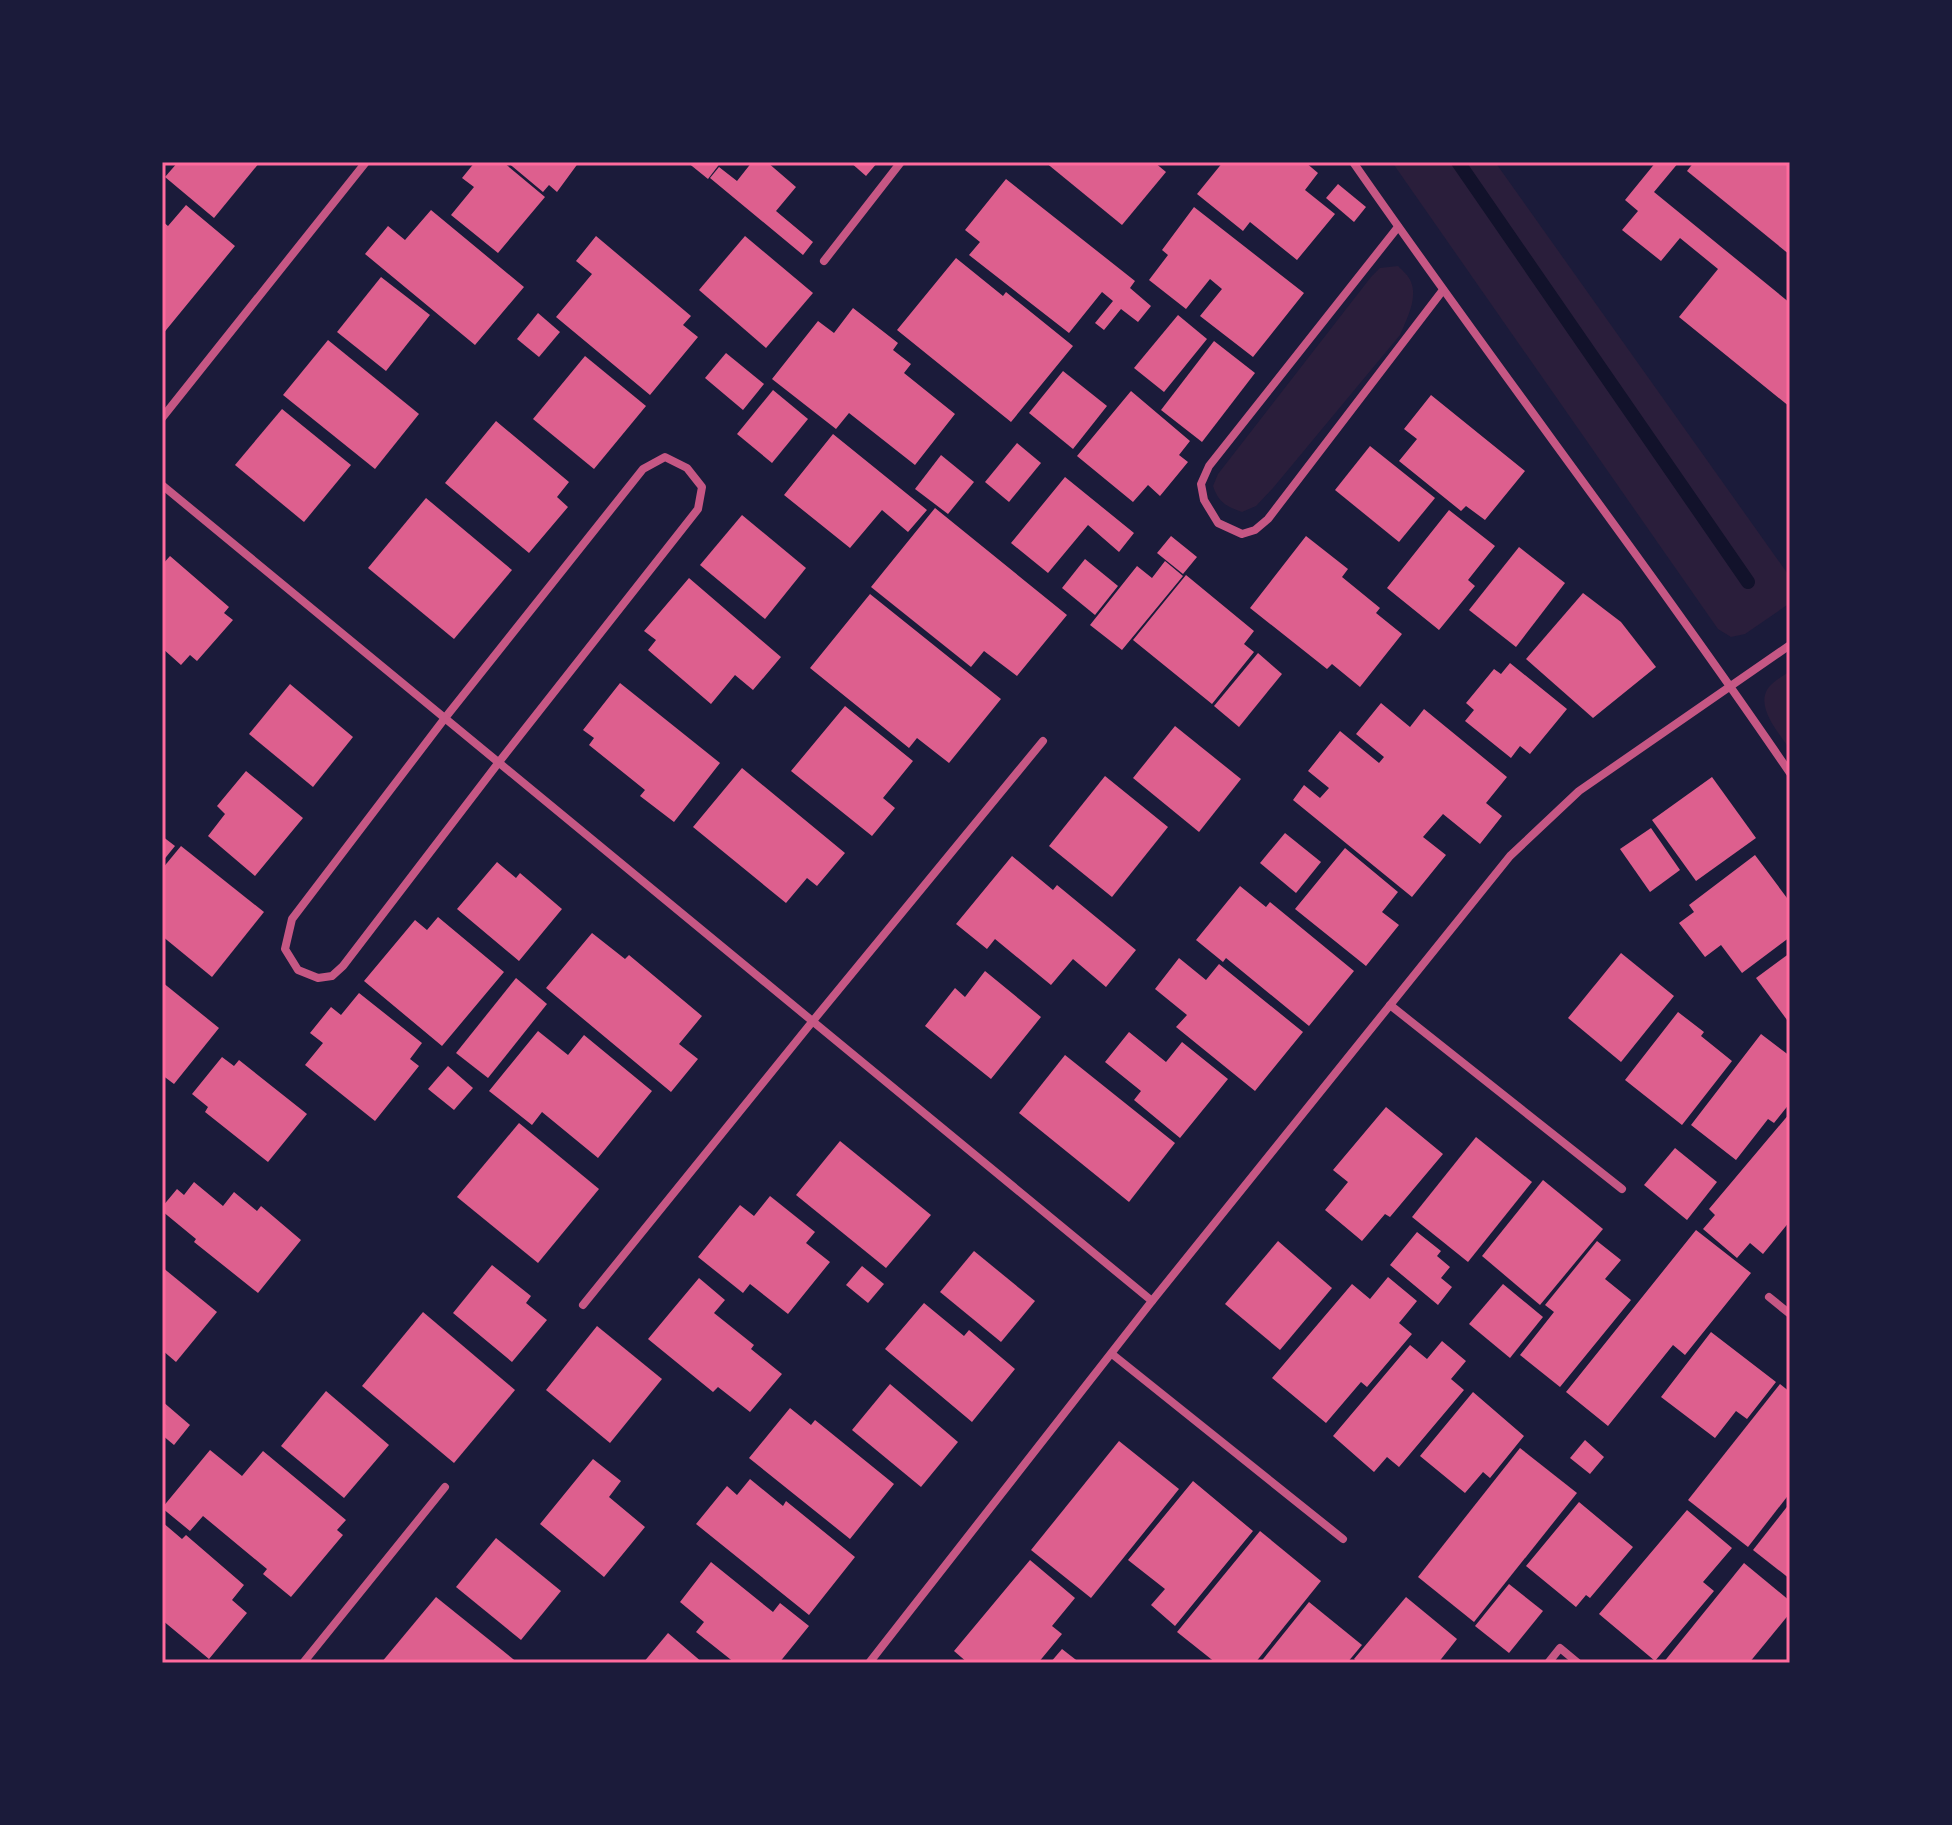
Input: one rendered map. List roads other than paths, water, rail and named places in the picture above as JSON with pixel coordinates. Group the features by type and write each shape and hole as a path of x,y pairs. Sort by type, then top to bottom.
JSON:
{"street":[{"path":"162,418 366,162"},
{"path":"824,261 901,162"},
{"path":"1353,162 1790,773"},
{"path":"1398,227 1209,466 1201,484 1204,500 1218,523 1242,534 1255,530 1268,519 1443,290"},
{"path":"665,457 687,468 702,487 698,509 343,966 332,976 318,978 298,970 285,949 292,919 445,718 643,469 665,457"},
{"path":"162,485 1152,1301"},
{"path":"869,1663 1152,1301 1510,856 1579,791 1790,645"},
{"path":"583,1305 1043,741"},
{"path":"1390,1005 1622,1189"},
{"path":"1769,1297 1790,1314"},
{"path":"1112,1354 1343,1539"},
{"path":"303,1663 445,1487"},
{"path":"1548,1663 1560,1648 1578,1663"}],"waterway":[{"path":"1458,162 1748,582"}]}
